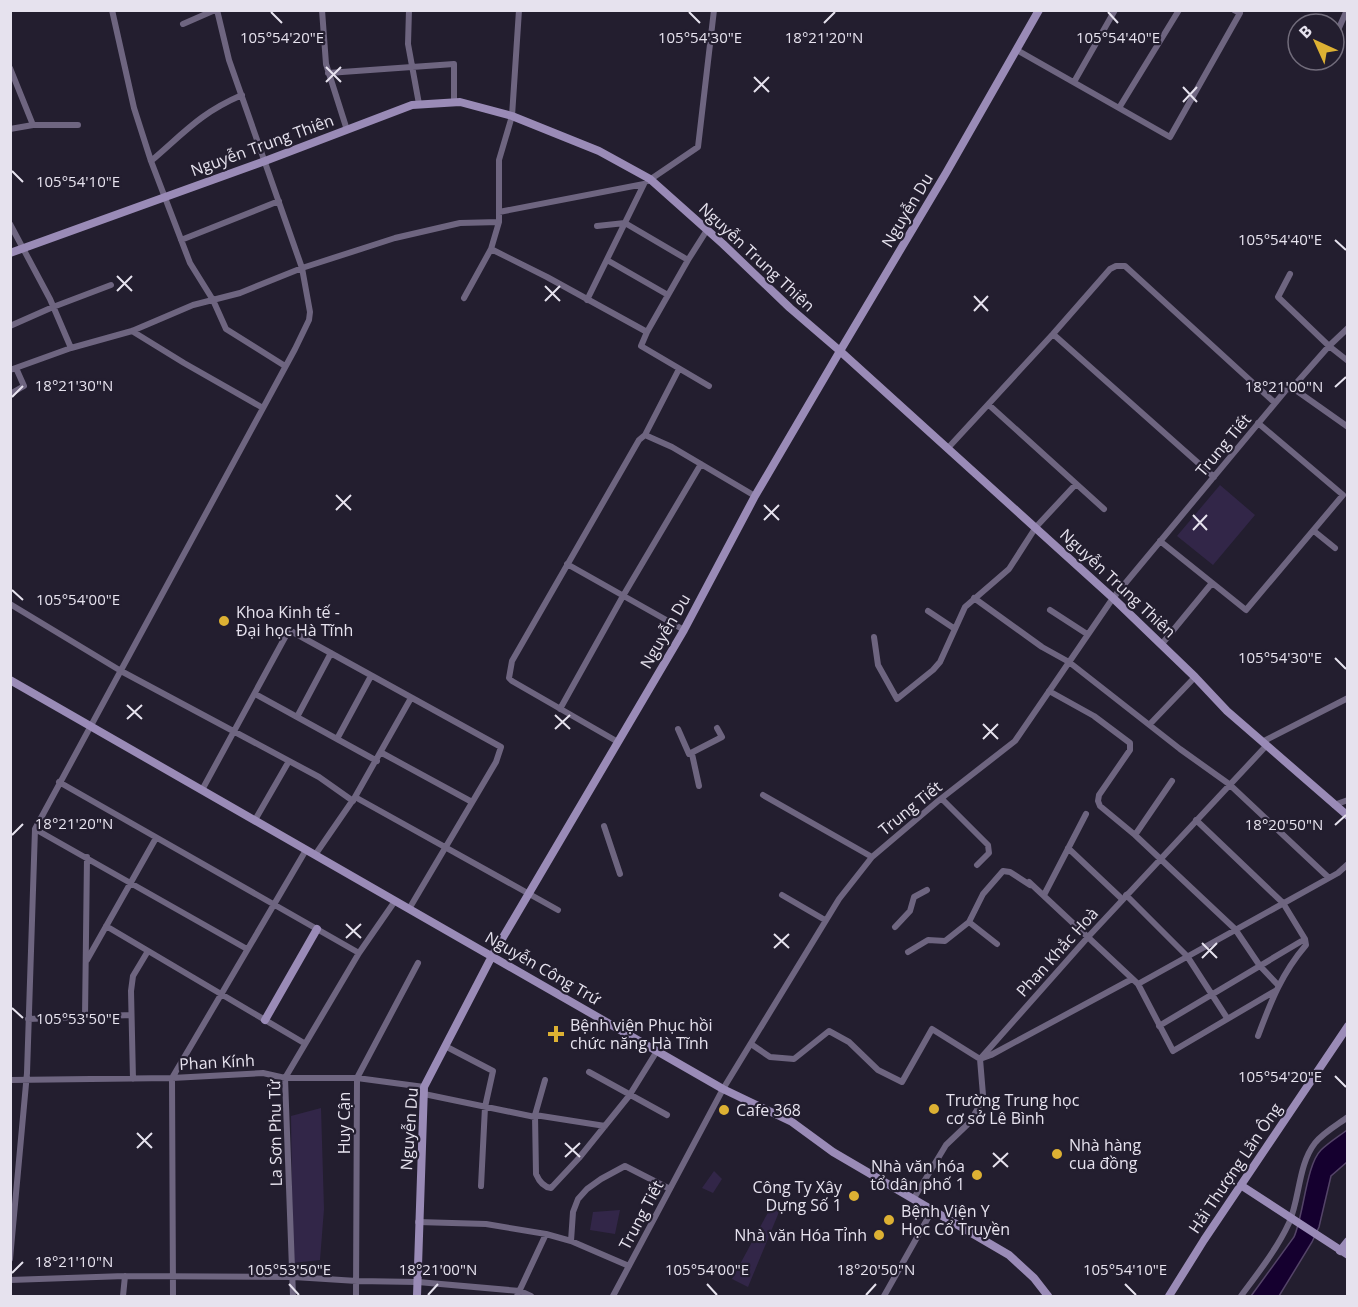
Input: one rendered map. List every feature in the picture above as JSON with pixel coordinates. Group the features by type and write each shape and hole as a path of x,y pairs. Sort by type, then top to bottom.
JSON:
{"main road":[{"name":"Nguyễn Du","path":"417,1296 424,1090 445,1046 492,956 684,630 755,496 946,173 1039,10"},
{"name":"Nguyễn Trung Thiên","path":"10,253 165,198 412,105 454,102 512,117 608,155 647,182 707,230 790,308 1113,598 1227,711 1347,816"},
{"name":"Nguyễn Công Trứ","path":"10,680 723,1089 792,1122 833,1152 1009,1255 1034,1278 1048,1296"},
{"path":"265,1020 317,929"},
{"name":"Hải Thượng Lãn Ông","path":"1169,1296 1347,1026"},
{"path":"1242,1186 1344,1253 1347,1241"}],"street":[{"path":"112,10 134,108 190,264 213,300 226,328 285,366"},
{"path":"10,1258 27,1080 27,1019 35,829 309,320 310,312 302,268 229,60 216,10 183,24"},
{"path":"322,10 328,74 347,130"},
{"path":"409,10 408,44 420,104"},
{"path":"464,298 491,249 500,222 499,160 512,117 519,10"},
{"path":"500,212 647,182 698,147 714,10"},
{"path":"1074,82 1115,10"},
{"path":"1119,108 1179,10"},
{"path":"1017,50 1170,137 1238,12"},
{"path":"328,74 454,64 454,102"},
{"path":"10,68 33,125"},
{"path":"151,160 202,116 242,95"},
{"path":"10,129 33,125 78,125"},
{"path":"587,300 647,182"},
{"path":"181,240 279,201"},
{"path":"10,394 24,386 13,369 71,348 132,331 193,305 240,292 302,268 395,238 460,223 500,222"},
{"path":"10,224 24,248 71,348"},
{"path":"597,226 625,224 688,260"},
{"path":"707,230 641,346 709,386"},
{"path":"491,249 647,332"},
{"path":"607,260 668,295"},
{"path":"948,448 1110,269 1116,266 1124,266 1275,403"},
{"path":"1290,274 1278,297 1347,361"},
{"path":"10,326 111,285"},
{"name":"Trung Tiết","path":"612,1296 723,1089 839,899 872,857 1015,741 1113,598 1275,403 1347,328"},
{"path":"132,331 263,408"},
{"path":"1053,334 1214,477"},
{"path":"618,742 509,678 513,658 639,440 645,435 679,369"},
{"path":"1290,388 1346,425"},
{"path":"989,405 1104,510"},
{"path":"1160,541 1246,610 1314,531 1343,495 1258,423"},
{"path":"645,435 665,443 755,496"},
{"path":"560,709 701,464"},
{"path":"874,637 878,665 897,699 940,662 965,607 1010,568 1036,527 1076,484"},
{"path":"1314,531 1335,548"},
{"path":"567,564 684,630"},
{"path":"1161,645 1212,583"},
{"path":"974,598 1042,647 1069,662 1180,749 1229,784 1328,877"},
{"path":"10,604 121,671 319,777 354,799 558,910"},
{"path":"1050,610 1088,634"},
{"path":"928,611 955,629"},
{"path":"202,790 289,630 501,747 496,762 409,909"},
{"path":"297,717 331,653"},
{"path":"337,739 371,676"},
{"path":"1150,724 1195,677"},
{"path":"1049,691 1094,716 1131,744 1130,750 1103,789 1098,801 1103,810 1135,835 1235,929 1277,988"},
{"path":"255,694 377,761"},
{"path":"315,855 354,799 411,698"},
{"name":"Phan Khắc Hoà","path":"980,1059 1264,744 1347,698"},
{"path":"692,754 722,737 717,728"},
{"path":"678,729 688,754 692,754"},
{"path":"382,753 472,802"},
{"path":"692,754 699,786"},
{"path":"255,820 289,761"},
{"path":"1135,835 1172,781"},
{"path":"59,782 359,953"},
{"path":"763,795 872,857"},
{"path":"942,799 988,844 989,853 977,865"},
{"path":"1334,805 1347,800"},
{"path":"1044,895 1086,814"},
{"path":"1196,820 1283,903 1305,939 1306,945 1290,964 1277,988 1258,1036"},
{"path":"604,826 620,874"},
{"path":"35,829 247,949"},
{"path":"86,963 156,837"},
{"path":"1068,848 1187,956 1227,1018"},
{"path":"173,1296 172,1078 306,850"},
{"path":"85,1017 87,857"},
{"path":"980,1059 1187,956 1338,873 1347,864"},
{"path":"908,952 928,940 945,941 969,922 983,894 1003,871 1010,872 1044,895"},
{"path":"1029,882 1135,982 1173,1051 1277,988"},
{"path":"895,927 910,910 914,897 927,890"},
{"path":"782,895 825,920"},
{"name":"La Sơn Phu Tử","path":"293,1296 285,1078 359,953 395,901"},
{"path":"969,922 997,944"},
{"path":"106,926 304,1043"},
{"path":"1159,1026 1305,939"},
{"path":"133,1079 131,991 133,976 148,951"},
{"name":"Huy Cận","path":"356,1296 357,1078 418,963"},
{"path":"27,1019 131,1015"},
{"path":"751,1044 770,1057 794,1059 829,1031 849,1042 878,1070 902,1083 932,1029 980,1059"},
{"path":"445,1046 493,1071 485,1107 481,1186"},
{"path":"545,1080 535,1116 536,1174 539,1181 549,1188 556,1185 629,1096 657,1051"},
{"path":"914,1198 946,1145 969,1123 980,1105 983,1095 980,1059"},
{"path":"589,1072 667,1115"},
{"name":"Phan Kính","path":"10,1080 172,1078 263,1073 285,1078 357,1078 424,1090 485,1107 605,1126"},
{"path":"1241,1296 1293,1221 1306,1163 1313,1146 1347,1117"},
{"path":"571,1241 573,1212 578,1199 601,1179 621,1168 625,1166 632,1168 670,1189"},
{"path":"884,1296 933,1209"},
{"path":"418,1222 486,1224 546,1234 571,1241 629,1266"},
{"path":"518,1294 546,1234"},
{"path":"123,1296 124,1276"},
{"path":"10,1280 124,1276 294,1276 357,1281 418,1282 531,1296"}],"shaded area":[{"path":"1220,485 1255,515 1213,565 1177,536"},
{"path":"321,1108 324,1209 320,1260 293,1263 291,1116"},
{"path":"1347,1130 1347,1162 1331,1176 1319,1227 1312,1242 1279,1296 1251,1296 1294,1237 1316,1157 1324,1147"},
{"path":"714,1171 722,1179 713,1193 702,1188"},
{"path":"772,1205 779,1212 748,1287 732,1279"},
{"path":"620,1210 615,1234 590,1230 593,1212"}],"place":[{"name":"Khoa Kinh tế - Đại học Hà Tĩnh","path":"224,621"},
{"name":"Bệnh viện Phục hồi chức năng Hà Tĩnh","path":"556,1034"},
{"name":"Trường Trung học cơ sở Lê Bình","path":"934,1109"},
{"name":"Cafe 368","path":"724,1110"},
{"name":"Nhà hàng cua đồng","path":"1057,1154"},
{"name":"Nhà văn hóa tổ dân phố 1","path":"977,1175"},
{"name":"Công Ty Xây Dựng Số 1","path":"854,1196"},
{"name":"Bệnh Viện Y Học Cổ Truyền","path":"889,1220"},
{"name":"Nhà văn Hóa Tỉnh","path":"879,1235"}]}
